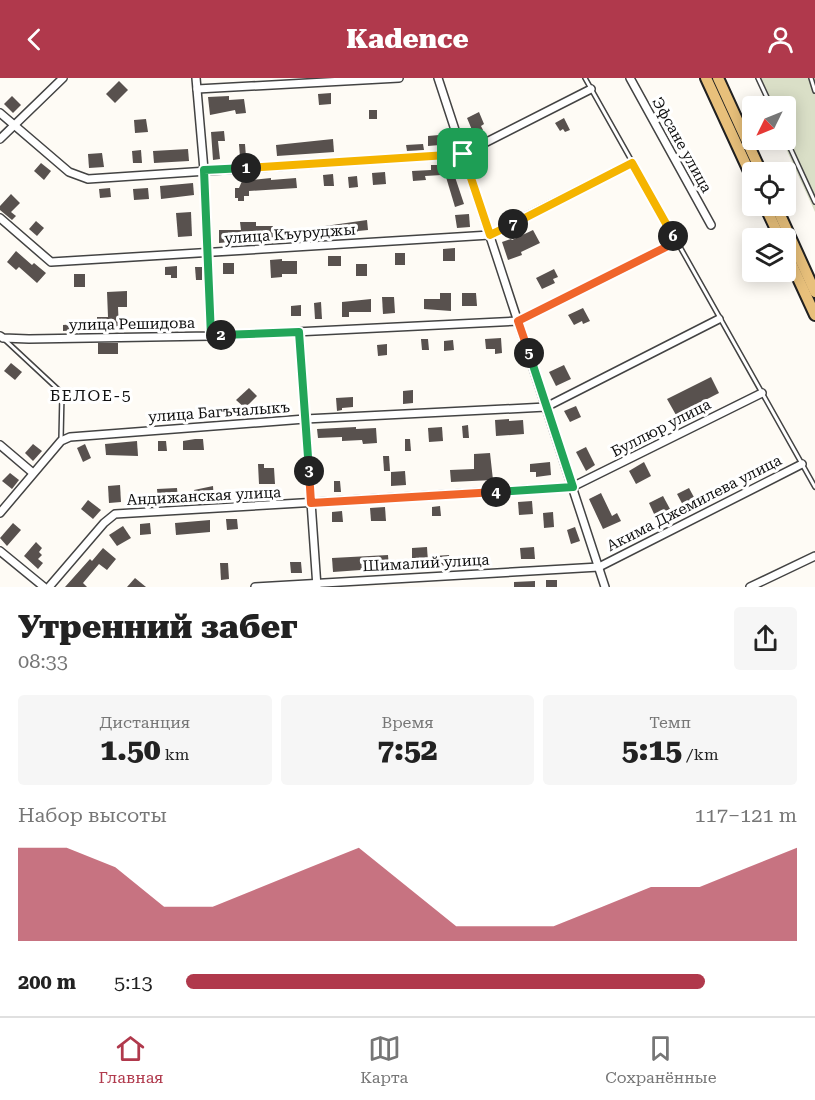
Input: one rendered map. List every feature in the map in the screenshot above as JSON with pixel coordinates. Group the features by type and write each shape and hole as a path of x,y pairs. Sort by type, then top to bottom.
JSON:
{"main road":[{"path":"706,78 745,162"},
{"path":"718,78 756,162"},
{"path":"781,216 815,292"},
{"path":"796,274 815,315"}],"street":[{"path":"0,139 63,78"},
{"path":"196,78 204,170 211,336"},
{"path":"197,89 399,78"},
{"path":"438,78 605,587"},
{"name":"Эфсане улица","path":"630,78 711,225"},
{"path":"0,113 69,172 88,179 463,154 591,89"},
{"path":"490,235 632,163"},
{"name":"улица Къуруджы","path":"0,218 51,262 490,235"},
{"path":"518,321 676,242"},
{"path":"546,407 719,320"},
{"name":"улица Решидова","path":"2,337 211,336 518,321"},
{"path":"299,332 317,585"},
{"name":"Буллюр улица","path":"573,487 762,393"},
{"name":"улица Багъчалыкъ","path":"61,441 79,435 305,419 546,407"},
{"path":"0,513 61,441"},
{"path":"0,445 33,473"},
{"name":"Акима Джемилева улица","path":"599,567 802,464"},
{"name":"Андижанская улица","path":"49,587 104,523 115,514 573,487"},
{"path":"0,551 44,587"},
{"path":"750,587 815,556"},
{"name":"Шималий улица","path":"255,587 599,567"}],"lane":[{"path":"585,78 815,488"},
{"path":"758,78 766,96"},
{"path":"811,78 815,91"},
{"path":"791,150 815,202"},
{"path":"2,337 62,393 61,441"}],"green space":[{"path":"755,78 815,78 815,212 796,171 796,162 792,162 787,150 796,150 796,96 763,96"}],"building":[{"path":"119,81 128,90 115,103 106,94"},
{"path":"331,93 331,104 319,105 318,94"},
{"path":"12,96 21,105 13,113 4,104"},
{"path":"229,96 229,100 244,99 246,113 236,114 235,110 210,115 208,97"},
{"path":"369,110 377,110 377,119 369,119"},
{"path":"479,112 484,124 481,126 483,130 476,133 474,129 472,130 467,118"},
{"path":"564,118 570,130 565,132 563,129 560,131 555,123"},
{"path":"146,119 148,132 135,133 134,120"},
{"path":"224,131 225,141 218,141 220,159 213,160 211,132"},
{"path":"439,135 440,145 428,146 428,136"},
{"path":"333,139 334,152 277,156 276,145"},
{"path":"239,144 245,144 246,157 240,157"},
{"path":"423,144 424,150 407,151 406,145"},
{"path":"188,149 189,161 154,163 153,151"},
{"path":"141,150 142,163 133,163 132,151"},
{"path":"102,153 104,167 89,168 88,154"},
{"path":"41,163 51,171 44,180 34,171"},
{"path":"431,165 441,165 442,175 425,176 426,180 413,181 412,171 431,170"},
{"path":"385,172 386,184 373,185 372,173"},
{"path":"333,174 334,186 324,186 323,175"},
{"path":"454,174 464,204 455,207 446,177"},
{"path":"357,176 358,187 349,188 348,177"},
{"path":"271,178 271,180 296,178 297,188 249,191 249,196 244,196 244,201 238,201 238,198 235,198 235,188 239,188 242,181"},
{"path":"193,183 194,195 161,199 160,186"},
{"path":"110,188 111,197 100,198 99,189"},
{"path":"148,188 149,199 134,200 133,189"},
{"path":"11,194 20,203 11,212 16,216 12,220 0,210 0,206"},
{"path":"191,212 192,236 178,237 176,213"},
{"path":"469,214 470,227 457,228 455,215"},
{"path":"367,220 368,230 358,231 358,233 312,236 311,228"},
{"path":"36,221 44,228 37,236 29,229"},
{"path":"240,222 256,222 256,226 273,226 273,241 263,241 262,238 231,238 231,242 219,243 219,230 241,230"},
{"path":"533,230 540,243 521,252 522,255 508,260 502,242"},
{"path":"455,248 455,261 443,261 443,249"},
{"path":"16,251 32,265 34,263 46,273 37,283 19,267 16,270 7,262"},
{"path":"395,253 405,253 405,265 395,265"},
{"path":"328,256 341,256 341,266 328,266"},
{"path":"282,259 282,261 297,261 297,274 282,274 282,277 271,278 270,260"},
{"path":"223,263 234,263 234,274 223,274"},
{"path":"356,264 367,264 367,276 356,276"},
{"path":"177,266 177,278 165,275 165,267"},
{"path":"195,267 202,267 202,280 196,280"},
{"path":"554,269 558,277 553,279 555,283 542,289 536,278"},
{"path":"74,274 85,274 85,287 74,287"},
{"path":"127,291 127,307 118,307 119,330 112,330 112,328 63,331 63,325 76,324 76,321 97,320 97,317 108,317 107,292"},
{"path":"440,293 451,293 451,311 424,309 424,299 440,299"},
{"path":"462,293 476,293 477,306 462,306"},
{"path":"382,297 394,297 395,313 383,314"},
{"path":"371,299 371,312 349,312 349,317 342,317 342,302"},
{"path":"321,302 322,319 315,319 314,303"},
{"path":"301,305 301,316 291,316 291,306"},
{"path":"583,308 590,321 583,324 582,321 574,325 568,315"},
{"path":"501,338 502,353 495,354 495,349 486,349 485,339"},
{"path":"421,339 428,339 429,350 422,350"},
{"path":"453,340 454,350 444,351 444,341"},
{"path":"98,343 118,343 118,354 98,354"},
{"path":"387,344 387,355 378,356 377,345"},
{"path":"11,363 22,372 15,380 4,371"},
{"path":"564,365 571,379 556,386 549,372"},
{"path":"711,377 719,393 676,415 667,399"},
{"path":"249,388 257,396 245,408 236,400"},
{"path":"413,390 413,403 403,404 403,391"},
{"path":"353,397 353,407 337,411 336,398"},
{"path":"576,406 581,417 570,422 564,411"},
{"path":"509,419 509,421 523,420 524,434 496,436 495,420"},
{"path":"468,425 469,438 463,438 462,426"},
{"path":"356,427 356,429 376,428 377,443 363,444 362,440 342,441 342,437 318,438 317,429"},
{"path":"442,427 443,441 429,442 428,428"},
{"path":"203,439 204,450 183,450 183,441"},
{"path":"405,439 410,439 411,451 405,451"},
{"path":"137,441 138,456 106,455 105,444"},
{"path":"158,441 166,441 167,451 158,451"},
{"path":"33,444 42,451 33,461 25,453"},
{"path":"85,444 91,458 83,462 77,448"},
{"path":"586,447 595,465 586,471 576,452"},
{"path":"490,453 493,480 451,482 450,470 474,469 474,454"},
{"path":"383,456 389,456 390,471 384,471"},
{"path":"550,462 551,475 536,477 536,472 530,472 530,464"},
{"path":"644,462 651,476 636,484 629,471"},
{"path":"258,464 264,464 264,468 274,468 275,484 259,484"},
{"path":"405,471 406,485 391,486 391,472"},
{"path":"10,473 19,480 12,489 2,481"},
{"path":"334,481 340,481 341,492 334,492"},
{"path":"120,485 121,502 109,503 108,486"},
{"path":"213,486 214,501 195,501 194,490"},
{"path":"177,488 178,499 158,500 157,489"},
{"path":"689,488 696,501 684,507 677,494"},
{"path":"601,493 612,516 617,513 621,521 603,529 589,499"},
{"path":"663,496 670,509 655,516 649,503"},
{"path":"88,500 101,510 93,519 81,509"},
{"path":"532,501 533,514 519,515 518,502"},
{"path":"440,506 441,516 432,516 432,507"},
{"path":"385,507 386,521 371,521 370,508"},
{"path":"342,511 343,522 332,522 332,512"},
{"path":"553,512 554,527 544,528 543,513"},
{"path":"226,519 237,519 238,529 227,530"},
{"path":"210,520 210,532 176,535 175,523"},
{"path":"13,523 21,530 7,546 0,538"},
{"path":"150,523 151,534 140,535 140,524"},
{"path":"123,526 131,538 117,546 109,535"},
{"path":"575,527 580,541 571,544 567,530"},
{"path":"36,542 42,548 39,552 42,555 38,559 43,563 38,569 24,556"},
{"path":"427,547 428,562 412,563 412,548"},
{"path":"534,547 535,559 521,559 520,548"},
{"path":"103,548 116,559 107,570 99,564 83,583 87,587 65,587 90,559 92,561"},
{"path":"388,555 389,568 333,572 332,558"},
{"path":"449,555 450,565 434,566 434,556"},
{"path":"290,562 301,562 302,573 291,573"},
{"path":"220,563 228,563 229,579 221,580"},
{"path":"135,578 146,587 127,587"},
{"path":"546,580 557,580 557,587 546,587"},
{"path":"535,581 535,587 514,587 514,582"}],"district":[{"name":"БЕЛОЕ-5","path":"91,395"}],"route":[{"path":"463,154 490,235 632,163 676,242 518,321 573,487 311,503 299,332 211,336 204,170 463,154"}]}
